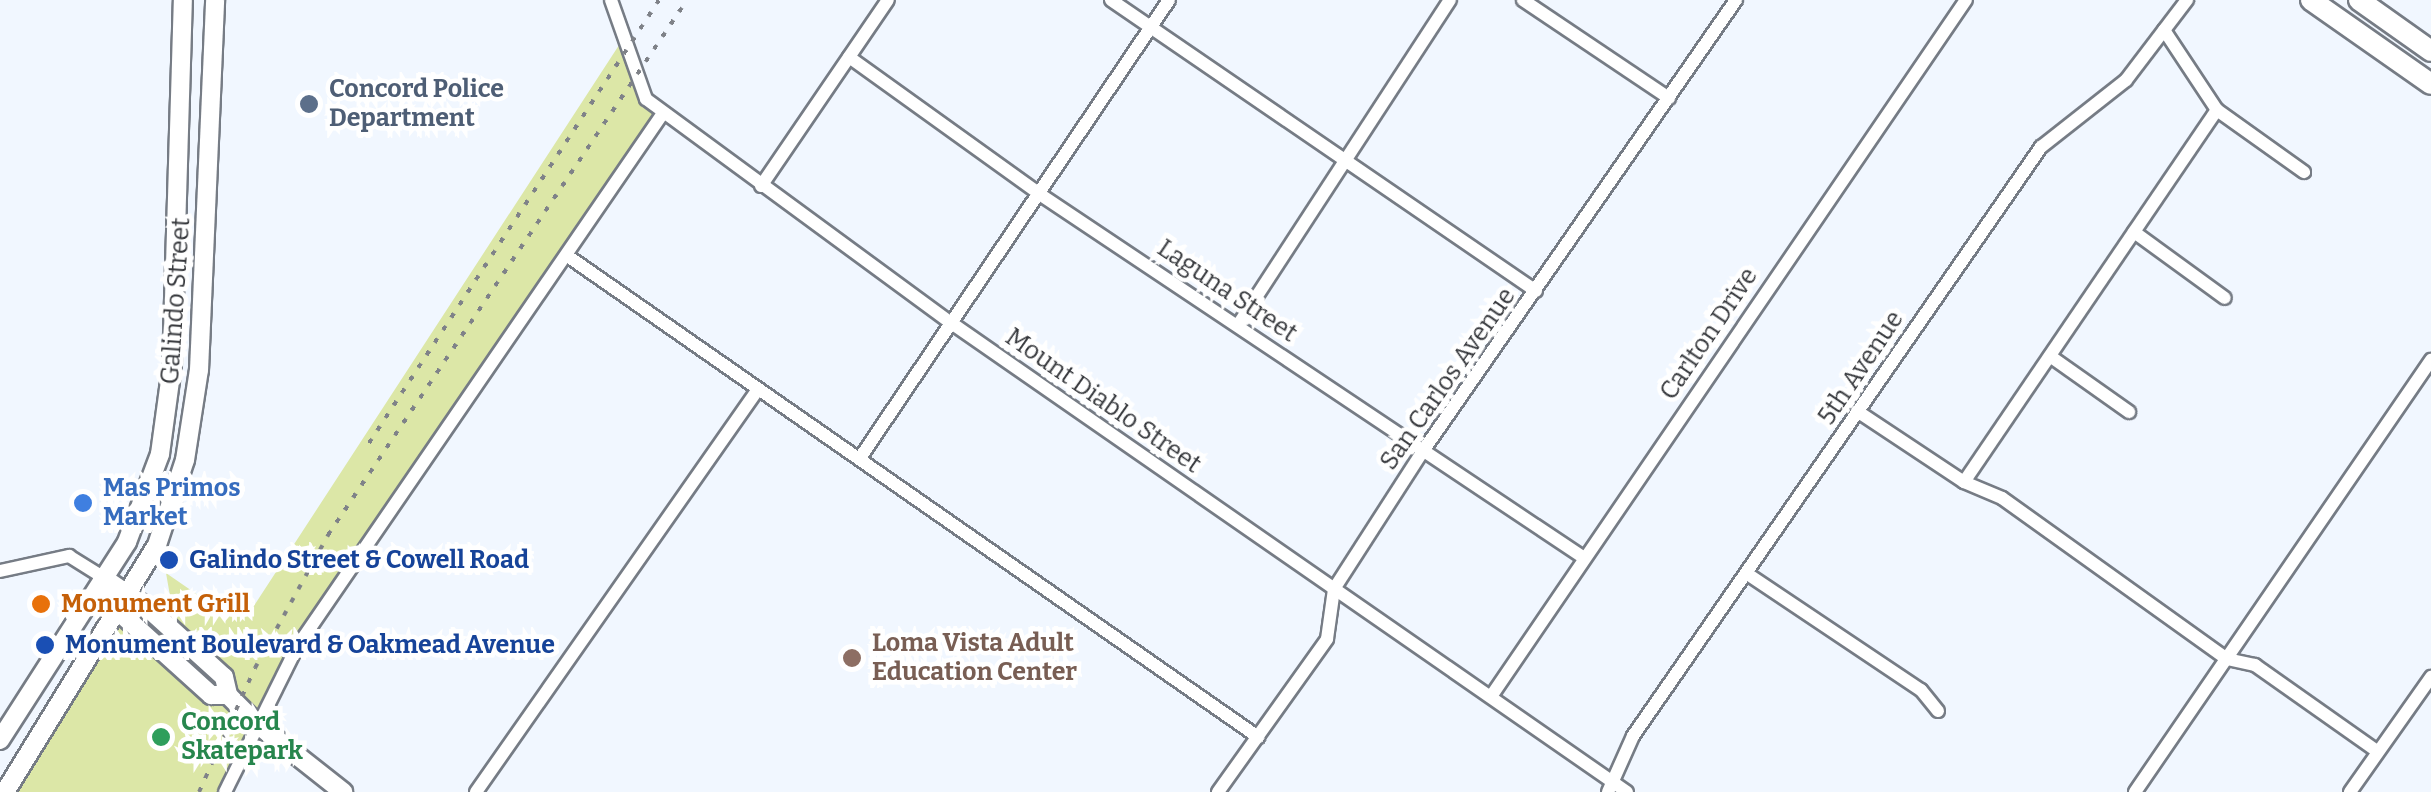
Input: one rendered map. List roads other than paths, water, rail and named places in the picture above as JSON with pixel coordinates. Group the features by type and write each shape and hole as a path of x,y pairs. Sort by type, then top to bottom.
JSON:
{"main road":[{"path":"185,0 192,37 214,48"},
{"name":"Galindo Street","path":"0,740 145,502 168,418 185,0"},
{"name":"Galindo Street","path":"5,792 157,544 185,460 199,370 214,0"},
{"path":"2311,0 2431,84"},
{"path":"2359,0 2431,50"},
{"path":"176,200 192,210 204,250"},
{"path":"102,577 130,592 224,677 228,695 257,724 343,792"},
{"path":"102,577 117,610 212,696 228,695"}],"street":[{"name":"Mount Diablo Street","path":"611,0 646,99 950,322 1492,695 1609,786 1627,792"},
{"path":"761,186 888,0"},
{"path":"1111,0 1536,291"},
{"path":"860,458 1169,0"},
{"path":"1238,325 1342,159 1450,0"},
{"path":"1523,0 1669,98"},
{"name":"San Carlos Avenue","path":"1218,792 1327,640 1334,589 1423,452 1736,0"},
{"name":"Carlton Drive","path":"1492,695 1966,0"},
{"name":"5th Avenue","path":"1609,786 1634,736 1749,575 2041,146 2126,80 2188,0"},
{"path":"2164,30 2217,110 2304,172"},
{"name":"Laguna Street","path":"849,57 1038,193 1584,558"},
{"path":"1964,482 2217,110"},
{"path":"225,792 297,647 569,257 664,112"},
{"path":"2134,232 2225,298"},
{"path":"569,257 756,392 860,458 1258,737"},
{"path":"2050,356 2130,412"},
{"path":"2135,792 2431,360"},
{"path":"476,792 756,392"},
{"path":"1858,412 1964,482 2002,498 2228,659 2255,664 2378,750"},
{"path":"0,572 69,556 102,577"},
{"path":"1749,575 1921,690 1938,711"},
{"path":"2350,792 2431,677"},
{"path":"2418,696 2431,706"}],"railway":[{"path":"369,443 659,0"},
{"path":"199,792 255,668 328,535 687,0"}],"place":[{"name":"Concord Police Department","path":"309,104"},
{"name":"Mas Primos Market","path":"83,503"},
{"name":"Galindo Street & Cowell Road","path":"169,560"},
{"name":"Monument Grill","path":"41,604"},
{"name":"Monument Boulevard & Oakmead Avenue","path":"45,645"},
{"name":"Loma Vista Adult Education Center","path":"852,658"},
{"name":"Concord Skatepark","path":"161,737"}]}
